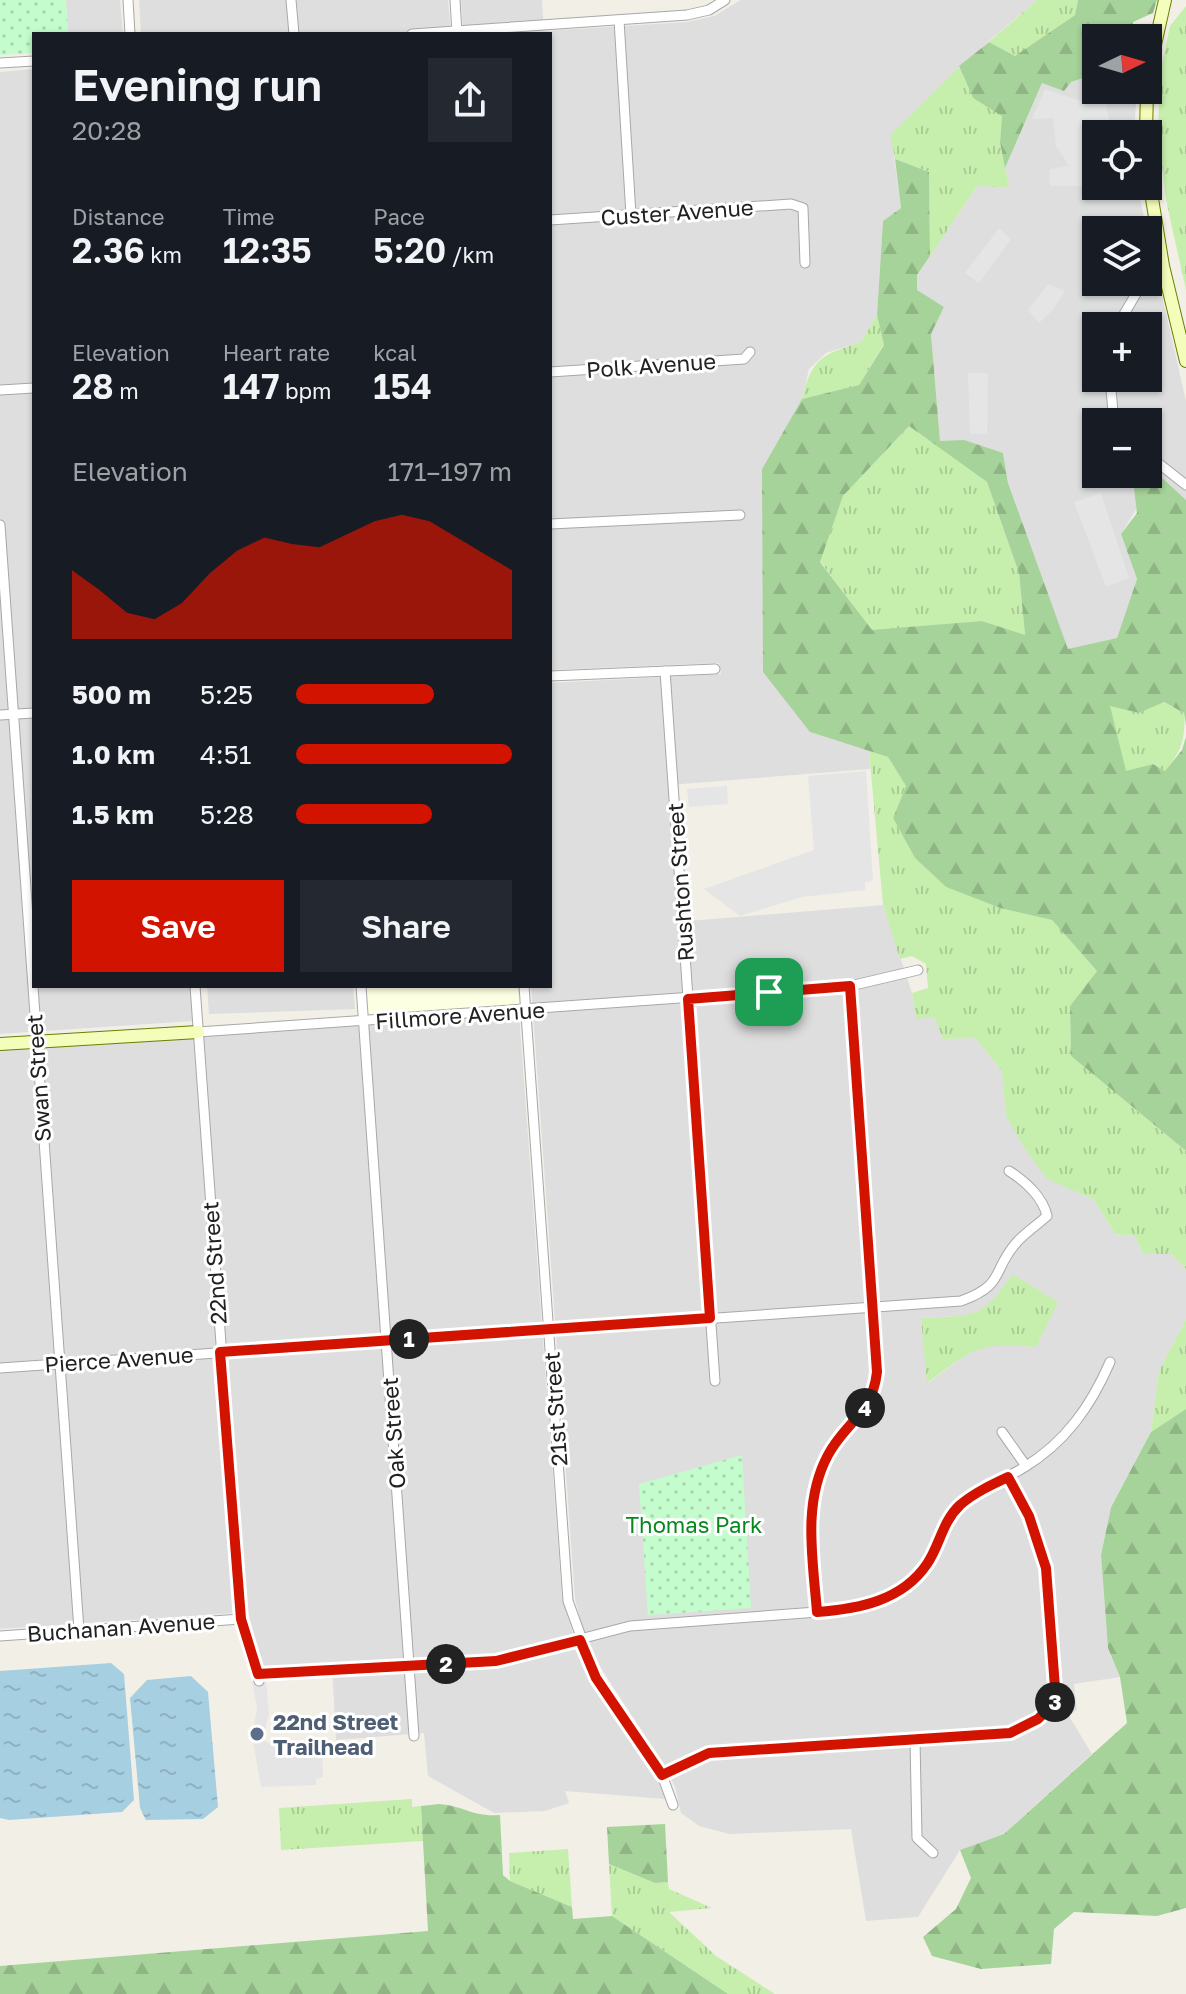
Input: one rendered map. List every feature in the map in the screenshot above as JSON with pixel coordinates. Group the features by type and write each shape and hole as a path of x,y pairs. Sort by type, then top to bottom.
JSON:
{"street":[{"path":"128,0 130,32"},
{"path":"291,0 294,32"},
{"path":"455,0 457,32 687,15 709,10 725,0"},
{"path":"1160,24 1165,0"},
{"path":"619,20 631,215"},
{"path":"0,63 32,61"},
{"path":"1152,200 1163,266 1186,361"},
{"name":"Custer Avenue","path":"552,220 791,204 803,208 805,263"},
{"name":"Polk Avenue","path":"552,372 744,359 750,352"},
{"path":"0,390 32,388"},
{"path":"1162,466 1186,485"},
{"path":"552,524 740,515"},
{"name":"Swan Street","path":"0,525 32,984"},
{"path":"552,676 715,669"},
{"name":"Rushton Street","path":"665,671 715,1381"},
{"path":"0,715 32,713"},
{"name":"Fillmore Avenue","path":"0,1044 526,1011 850,986 918,970"},
{"path":"817,1612 812,1506 828,1455 874,1395 877,1372 850,986"},
{"name":"Swan Street","path":"32,988 79,1630"},
{"name":"22nd Street","path":"195,988 241,1619 258,1678 409,1666"},
{"name":"Oak Street","path":"361,988 414,1736"},
{"name":"21st Street","path":"524,988 568,1601 596,1678 662,1775 673,1805"},
{"name":"Pierce Avenue","path":"0,1368 961,1301 976,1295 998,1279 1018,1241 1047,1216 1045,1206 1021,1179 1009,1171"},
{"path":"409,1666 496,1661 630,1626 857,1609 881,1600 910,1583 928,1564 945,1524 958,1506 1026,1466 1053,1446 1080,1419 1110,1362"},
{"path":"1002,1432 1026,1466"},
{"path":"662,1775 709,1753 1010,1733 1038,1719 1056,1701 1046,1568 1029,1516 1008,1477"},
{"name":"Buchanan Avenue","path":"0,1636 241,1619"},
{"path":"915,1740 917,1838 933,1853"}],"shaded area":[{"path":"66,0 120,0 123,32 68,32"},
{"path":"139,0 448,0 451,32 141,32"},
{"path":"461,0 542,0 544,31 687,22 714,16 741,0 1037,0 959,67 891,135 901,208 883,221 877,315 861,342 826,353 809,369 802,399 762,469 810,732 869,751 870,769 669,785 677,922 883,905 912,993 916,1018 934,1017 943,1039 975,1038 1002,1071 1006,1116 1047,1178 1093,1199 1115,1234 1135,1236 1143,1254 1171,1254 1186,1269 1186,1319 1159,1371 1151,1432 1111,1506 1101,1555 1108,1648 1120,1677 1074,1684 1077,1710 1069,1716 1092,1754 1004,1834 960,1850 918,1917 866,1921 851,1829 730,1834 699,1826 681,1813 675,1787 665,1767 588,1648 575,1599 531,988 552,988 552,683 721,674 719,663 552,670 552,32 463,32","holes":["992,1304 1036,1347 1004,1344 975,1348 928,1383 921,1318 972,1315"]},
{"path":"32,69 32,988 190,988 193,1021 0,1034 0,72"},
{"path":"1082,78 1082,104 1136,104 1135,120 1082,120 1082,200 1140,200 1144,216 1082,216 1082,296 1162,296 1186,401 1186,500 1162,478 1162,408 1082,408 1082,488 1149,488 1121,534 1137,579 1117,638 1068,650 1008,483 1003,453 940,442 931,334 944,307 917,291 917,275 977,186 1009,186 1005,168 1042,83"},
{"path":"1045,89 1082,101 1082,104 1106,104 1109,120 1082,120 1082,186 1050,186 1049,169 1069,166 1056,146 1053,118 1032,119"},
{"path":"999,228 1011,239 979,283 965,273"},
{"path":"1048,284 1065,291 1052,311 1039,323 1028,310"},
{"path":"968,373 988,373 987,434 970,434"},
{"path":"1101,493 1129,578 1106,587 1074,502"},
{"path":"866,771 873,881 865,882 865,890 802,897 740,916 704,889 814,850 808,776"},
{"path":"727,786 728,804 689,807 687,789"},
{"path":"207,988 353,988 355,1009 209,1014"},
{"path":"366,988 518,988 519,1005 368,1015"},
{"path":"519,1014 562,1598 580,1656 595,1687 649,1756 665,1799 565,1791 569,1803 545,1811 494,1813 428,1776 424,1733 336,1740 332,1664 263,1668 248,1612 0,1629 0,1050"},
{"name":"22nd Street Trailhead","path":"266,1681 269,1713 263,1740 268,1743 322,1740 323,1777 316,1779 316,1785 261,1787 252,1736 257,1708 252,1682"}],"green space":[{"path":"0,0 66,0 68,32 32,32 32,53 0,55"},
{"path":"1037,0 1078,0 1075,15 1015,56 989,42"},
{"path":"1078,0 1157,0 1153,13 1132,24 1082,24 1082,78 1071,82 1064,91 1042,83 1005,168 1000,142 1002,116 973,98 959,66 989,42 1015,56 1075,15"},
{"path":"1186,6 1186,290 1166,200 1162,120 1158,120 1159,104 1162,104 1162,64 1170,26"},
{"path":"959,67 973,98 1002,115 1000,142 1009,187 977,186 930,256 929,172 895,159 890,135"},
{"path":"895,159 929,172 930,256 917,275 917,290 944,307 931,334 940,441 964,440 1003,453 1008,483 1068,649 1117,638 1137,579 1121,534 1137,513 1134,488 1162,488 1162,478 1186,500 1186,726 1184,713 1164,702 1139,713 1110,706 1126,771 1153,764 1165,771 1182,750 1186,737 1186,1151 1071,1056 1070,1006 1097,971 1052,920 1000,908 946,887 915,858 893,818 906,786 888,757 810,732 763,672 762,469 802,399 859,385 884,345 877,315 883,221 901,208","holes":["909,426 987,482 1019,573 1025,635 982,621 872,630 820,562 843,496"]},
{"path":"877,315 884,344 859,385 802,399 815,366 837,350 861,342"},
{"path":"909,426 987,482 1019,573 1025,636 982,621 872,631 820,561 843,496"},
{"path":"1163,702 1184,713 1179,751 1165,771 1153,764 1125,772 1109,705 1139,713"},
{"path":"869,751 888,757 906,786 893,818 915,858 946,887 1000,908 1052,920 1097,971 1070,1006 1071,1056 1186,1151 1186,1269 1171,1254 1143,1254 1135,1236 1115,1234 1093,1199 1047,1179 1006,1116 1002,1071 975,1038 943,1039 934,1017 916,1019 912,993 928,988 926,964 912,956 900,959 883,905"},
{"path":"1012,1274 1058,1302 1036,1347 1000,1346 977,1350 927,1383 921,1318 975,1312 993,1300"},
{"path":"1186,1319 1186,1409 1151,1432 1159,1371"},
{"path":"1186,1409 1186,1908 1157,1916 1074,1912 1054,1929 1051,1964 981,1969 932,1956 923,1937 956,1909 971,1878 960,1850 1004,1834 1127,1723 1120,1677 1108,1648 1101,1555 1111,1507 1151,1432"},
{"name":"Thomas Park","path":"742,1455 751,1608 648,1615 639,1484"},
{"path":"412,1799 412,1807 421,1806 423,1841 281,1850 279,1808"},
{"path":"439,1804 500,1815 503,1875 510,1881 572,1907 573,1919 612,1916 728,1994 0,1994 0,1966 428,1931 421,1806"},
{"path":"665,1824 668,1882 655,1883 609,1864 607,1827"},
{"path":"568,1849 572,1907 510,1881 509,1853"},
{"path":"609,1864 655,1883 668,1882 669,1889 712,1908 669,1912 716,1956 775,1994 728,1994 612,1916"}],"water":[{"path":"111,1663 124,1674 134,1800 122,1812 9,1820 0,1818 0,1671"},
{"path":"191,1676 208,1692 218,1807 203,1819 146,1820 140,1808 130,1698 147,1680"}],"place":[{"name":"22nd Street Trailhead","path":"257,1734"}],"route":[{"path":"850,986 877,1372 874,1395 841,1435 819,1477 812,1506 811,1535 817,1612 857,1609 881,1600 910,1583 928,1564 945,1524 958,1506 1008,1477 1029,1516 1046,1568 1056,1701 1038,1719 1010,1733 709,1753 662,1775 596,1678 580,1640 496,1661 258,1674 241,1619 220,1352 710,1318 688,999 769,992 850,986"}]}
